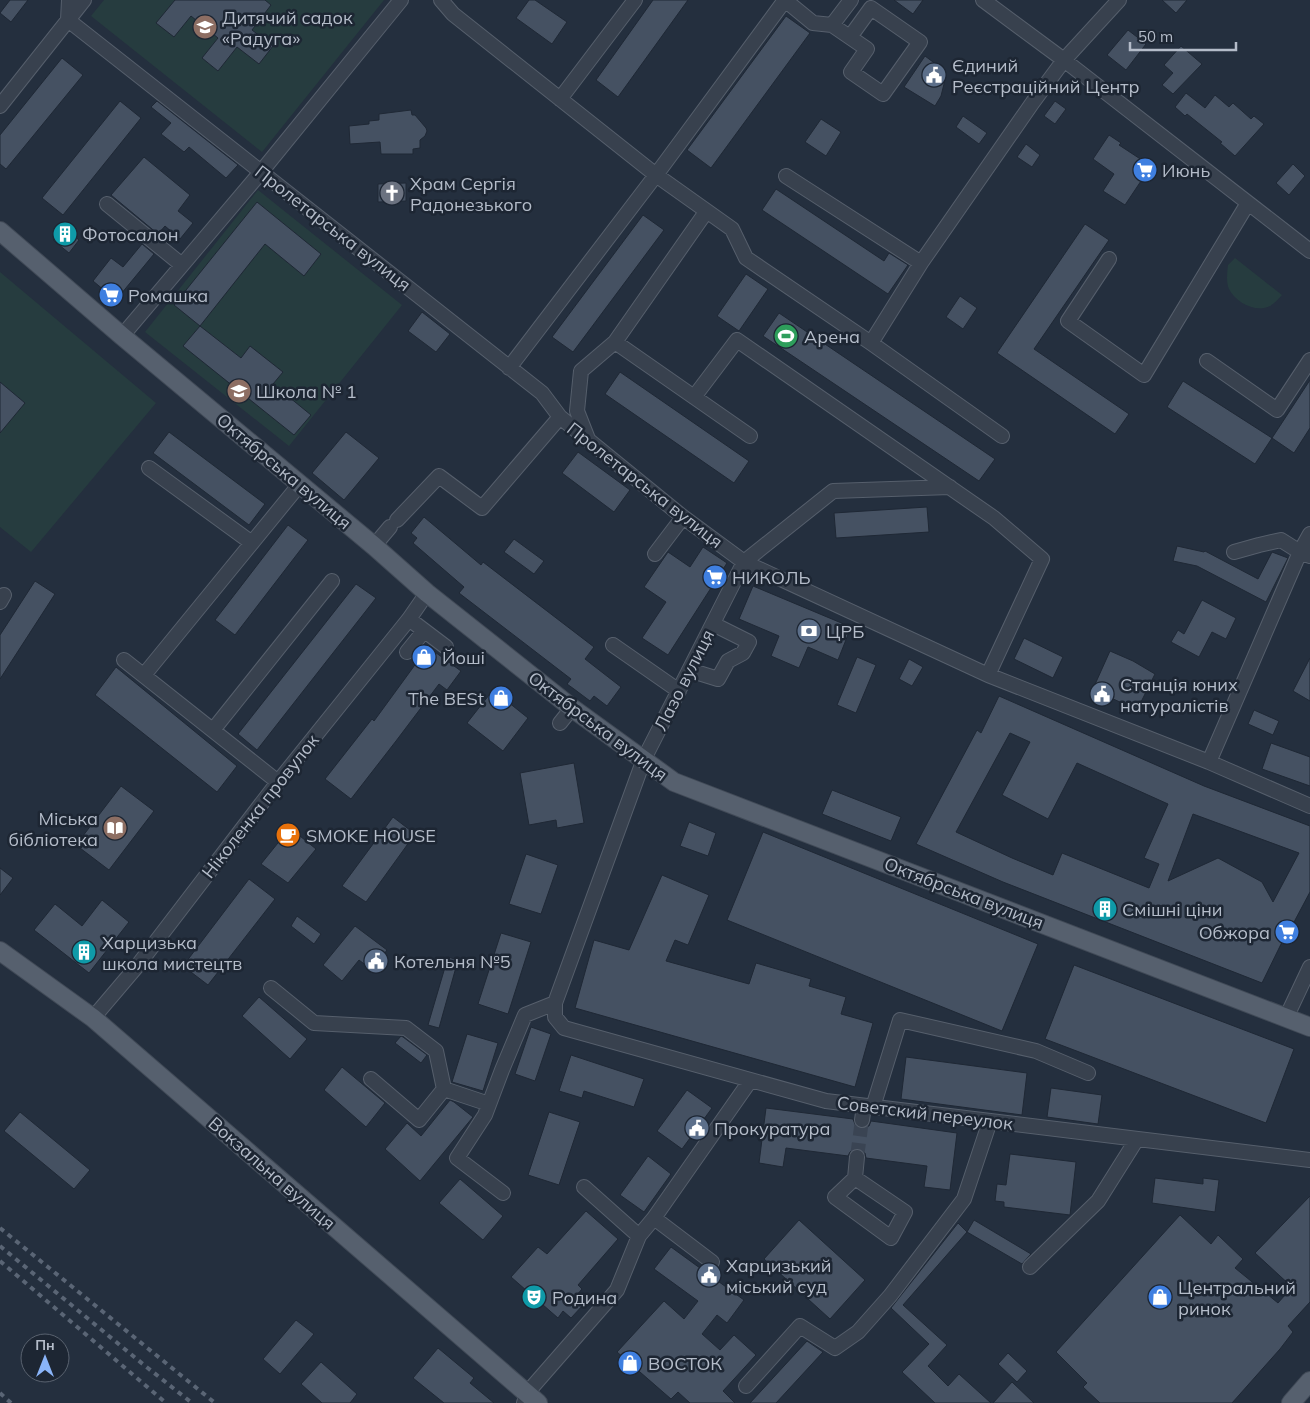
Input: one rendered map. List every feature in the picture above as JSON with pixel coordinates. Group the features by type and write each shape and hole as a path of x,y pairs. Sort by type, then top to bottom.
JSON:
{"main road":[{"name":"Октябрська вулиця","path":"0,232 374,546 426,593 572,708 674,782 1310,1027"},
{"name":"Вокзальна вулиця","path":"0,951 93,1018 530,1400"},
{"path":"1291,1403 1310,1381"}],"street":[{"path":"68,20 69,0"},
{"path":"0,106 84,0"},
{"path":"122,336 261,172 401,0"},
{"path":"441,0 453,14 656,175 732,229 746,258 871,343 1002,436"},
{"path":"560,99 634,0"},
{"path":"509,368 656,175 785,0 813,24 832,25 867,49 851,72 883,94 920,42 871,8 850,37"},
{"path":"832,25 851,0"},
{"path":"983,0 1064,60 1310,251"},
{"path":"871,343 921,263 1033,102 1064,60 1119,0"},
{"name":"Пролетарська вулиця","path":"68,20 542,393 560,417 683,518 744,562 988,675 1209,762 1310,806"},
{"path":"786,176 921,263"},
{"path":"1109,259 1068,321 1144,375 1248,203"},
{"path":"107,204 182,265"},
{"path":"588,440 577,411 581,371 615,342 706,212"},
{"path":"694,397 736,340 994,518 1042,559 988,675"},
{"path":"615,342 750,436"},
{"path":"1207,361 1277,410 1310,360"},
{"path":"374,546 439,476 482,508 560,417"},
{"path":"149,468 252,543"},
{"path":"144,675 300,484"},
{"name":"Лазо вулиця","path":"555,1010 644,759 744,562 833,491 950,487"},
{"path":"655,554 683,518"},
{"path":"1209,762 1305,554 1310,534"},
{"path":"1234,552 1280,540 1305,554"},
{"path":"213,730 332,581"},
{"name":"Ніколенка провулок","path":"93,1018 138,965 278,782 409,619 426,593"},
{"path":"409,619 446,647"},
{"path":"689,670 718,679 728,661 743,653 749,642 713,624"},
{"path":"407,652 424,631"},
{"path":"613,644 679,691"},
{"path":"124,660 278,782"},
{"path":"560,723 572,708"},
{"path":"1286,1018 1310,967"},
{"path":"271,988 314,1023 406,1028 436,1051 444,1089"},
{"path":"503,1193 457,1158 485,1116 525,1016 555,1010"},
{"name":"Советский переулок","path":"555,1010 564,1028 826,1101 1310,1160"},
{"path":"862,1120 900,1020 1036,1052 1088,1073"},
{"path":"371,1079 419,1120 444,1089"},
{"path":"530,1400 617,1290 639,1236 654,1218 750,1081"},
{"path":"444,1089 489,1104"},
{"path":"746,1386 800,1326 834,1348 858,1332 884,1304 964,1199 990,1121"},
{"path":"1030,1267 1098,1201 1137,1139"},
{"path":"854,1178 905,1212 890,1238 835,1197 854,1178 857,1157"},
{"path":"584,1186 639,1236"},
{"path":"654,1218 712,1262"}],"green space":[{"path":"104,0 384,0 262,152 91,16"},
{"path":"258,190 402,305 289,446 145,332"},
{"path":"1235,258 1282,295 1272,305 1265,308 1253,307 1236,299 1232,294 1227,280 1228,265"},
{"path":"0,272 156,403 31,552 0,527"}],"building":[{"path":"10,0 28,0 11,22 0,13"},
{"path":"175,0 265,0 271,5 252,30 273,46 259,64 237,47 218,71 202,58 218,38 191,16 174,37 156,23"},
{"path":"529,0 535,0 567,22 552,44 516,18"},
{"path":"653,0 688,0 618,97 596,80"},
{"path":"894,0 923,0 913,14"},
{"path":"1162,0 1187,0 1176,13"},
{"path":"786,16 810,33 711,168 687,150"},
{"path":"1128,30 1146,44 1126,70 1107,55"},
{"path":"1181,46 1202,64 1173,94 1162,85 1173,73 1164,65"},
{"path":"925,56 937,65 944,78 941,96 935,106 904,87"},
{"path":"62,58 83,75 6,169 0,164 0,135"},
{"path":"1186,93 1205,108 1215,95 1229,107 1233,103 1251,119 1254,116 1264,124 1235,156 1220,143 1222,142 1187,114 1185,116 1175,107"},
{"path":"120,101 141,118 63,215 42,198"},
{"path":"157,101 238,165 226,178 189,147 184,152 161,134 171,123 151,107"},
{"path":"1055,101 1066,109 1055,124 1044,116"},
{"path":"411,110 412,115 415,115 427,131 420,140 420,148 413,149 413,154 381,154 380,142 350,144 349,126 369,124 369,121 379,120 379,114"},
{"path":"963,116 987,133 979,144 956,127"},
{"path":"821,119 841,132 826,156 805,142"},
{"path":"1109,135 1121,143 1119,145 1151,166 1125,205 1103,191 1114,174 1093,159"},
{"path":"1026,144 1040,155 1032,167 1017,157"},
{"path":"144,157 190,195 178,211 193,223 180,239 165,226 158,234 111,195"},
{"path":"1293,164 1305,176 1289,195 1276,183"},
{"name":"Храм Сергія Радонезького","path":"406,183 406,201 378,202 378,184"},
{"path":"776,189 884,261 889,253 908,265 888,294 762,210"},
{"path":"257,202 321,254 304,276 265,244 200,326 174,305"},
{"path":"643,215 664,230 573,352 552,337"},
{"path":"1085,224 1109,240 1034,349 1129,414 1115,434 997,353"},
{"name":"Фотосалон","path":"64,227 79,240 69,253 53,240"},
{"path":"142,244 154,254 116,300 93,281 111,258 123,267"},
{"path":"746,274 768,289 739,331 717,316"},
{"path":"960,296 977,308 963,329 946,317"},
{"path":"422,312 450,334 436,352 408,331"},
{"path":"779,313 995,459 979,481 763,336"},
{"path":"200,326 241,358 250,346 283,372 273,384 311,415 294,435 183,346"},
{"path":"620,372 749,461 734,483 605,394"},
{"path":"1310,380 1310,428 1294,453 1272,438"},
{"path":"1183,381 1272,438 1255,464 1167,407"},
{"path":"0,382 25,403 0,433"},
{"path":"169,432 265,504 249,525 153,453"},
{"path":"346,432 379,458 344,500 312,473"},
{"path":"578,452 630,490 614,512 562,473"},
{"path":"927,507 929,532 836,538 834,513"},
{"path":"424,517 481,565 483,562 594,647 585,659 621,687 607,706 594,696 590,701 567,684 571,679 459,593 464,587 413,543 417,538 411,533"},
{"path":"288,525 308,540 235,635 215,620"},
{"path":"514,539 544,561 534,574 504,552"},
{"path":"1177,546 1205,551 1258,579 1272,552 1288,558 1266,602 1197,566 1173,561"},
{"path":"703,547 727,563 668,655 642,638 666,602 644,587 668,552 690,567"},
{"path":"35,581 55,594 0,679 0,635"},
{"path":"356,584 376,598 257,750 238,734"},
{"name":"ЦРБ","path":"753,586 851,627 838,660 808,647 799,668 771,656 779,636 739,619"},
{"path":"1202,600 1236,618 1226,639 1212,632 1199,657 1171,642 1178,630 1184,634"},
{"path":"1024,638 1063,657 1053,678 1014,659"},
{"path":"428,647 461,671 447,690 439,684 351,799 325,779 372,719 374,721"},
{"path":"1110,651 1133,661 1155,674 1137,710 1092,691"},
{"path":"857,657 876,665 856,713 837,705"},
{"path":"1310,658 1310,701 1293,691"},
{"path":"909,659 923,667 912,686 899,679"},
{"path":"116,667 237,766 217,792 95,695"},
{"path":"493,690 528,718 503,751 467,723"},
{"path":"999,696 1204,786 1310,826 1310,892 1284,938 1262,983 1003,882 916,844 977,730 981,733","holes":["1010,733 1030,742 1002,795 1048,819 1077,763 1168,804 1144,858 1159,864 1149,888 1062,853 1053,875 956,832","1193,814 1299,853 1273,902 1262,882 1218,858 1168,881"]},
{"path":"1254,710 1279,721 1273,735 1248,724"},
{"path":"1271,743 1310,757 1310,786 1262,769"},
{"path":"574,763 584,823 557,828 556,820 529,825 520,773"},
{"name":"Міська бібліотека","path":"121,786 154,811 109,870 76,845"},
{"path":"832,790 901,817 891,841 822,814"},
{"path":"393,817 415,834 366,902 342,886"},
{"path":"689,822 716,833 708,856 680,846"},
{"path":"290,828 316,849 288,883 261,864"},
{"path":"763,832 1038,944 1002,1031 727,920"},
{"path":"526,854 558,865 541,914 509,904"},
{"path":"0,868 13,878 0,895"},
{"path":"662,875 709,895 688,945 675,940 666,961 749,984 756,963 811,979 809,986 846,997 841,1014 873,1023 855,1087 575,1008 594,940 629,950"},
{"path":"249,879 275,899 208,985 183,966"},
{"name":"Харцизька школа мистецтв","path":"102,900 129,922 89,973 34,930 55,904 82,926"},
{"path":"297,916 321,934 314,944 291,926"},
{"path":"355,926 387,950 372,970 359,960 342,981 323,965"},
{"path":"501,933 531,942 508,1014 478,1004"},
{"path":"448,957 458,960 439,1028 428,1025"},
{"path":"1074,965 1294,1049 1266,1123 1045,1039"},
{"path":"259,997 307,1039 290,1059 242,1016"},
{"path":"531,1027 551,1034 535,1081 515,1074"},
{"path":"467,1034 498,1043 483,1091 452,1082"},
{"path":"401,1036 427,1055 421,1063 395,1043"},
{"path":"571,1055 644,1079 634,1107 584,1091 582,1098 559,1091"},
{"path":"906,1057 1027,1073 1022,1115 901,1099"},
{"path":"342,1067 385,1103 366,1127 324,1090"},
{"path":"1051,1088 1102,1095 1098,1124 1047,1117"},
{"path":"687,1090 712,1108 682,1149 657,1131"},
{"path":"450,1100 473,1117 420,1181 385,1149 407,1123 421,1136"},
{"path":"766,1108 853,1119 856,1127 861,1129 869,1126 871,1121 957,1133 950,1190 924,1187 927,1166 866,1158 865,1153 858,1148 853,1149 848,1156 786,1148 783,1167 759,1163"},
{"path":"20,1112 90,1170 74,1189 4,1131"},
{"path":"549,1112 580,1122 559,1185 528,1175"},
{"path":"1010,1154 1076,1162 1070,1215 1004,1207 1004,1202 995,1201 997,1184 1006,1185"},
{"path":"648,1156 671,1174 644,1212 620,1195"},
{"path":"1155,1178 1203,1184 1203,1178 1219,1180 1215,1212 1152,1203"},
{"path":"460,1179 503,1216 483,1240 439,1203"},
{"path":"1310,1196 1310,1302 1288,1326 1293,1332 1280,1349 1232,1403 1100,1403 1083,1387 1087,1383 1056,1352 1180,1215 1211,1244 1218,1235 1243,1259 1235,1268 1278,1303 1292,1287 1255,1253"},
{"path":"586,1211 618,1239 578,1285 582,1289 576,1296 584,1304 571,1318 563,1311 558,1318 511,1277 538,1247 547,1254"},
{"path":"799,1220 865,1280 830,1319 764,1259"},
{"path":"974,1220 1031,1254 1022,1264 967,1232"},
{"path":"958,1223 967,1232 903,1305 947,1345 928,1366 948,1386 959,1374 991,1403 935,1403 902,1372 929,1344 891,1308"},
{"path":"671,1247 744,1300 727,1323 717,1315 702,1334 720,1350 734,1335 756,1355 723,1391 735,1403 690,1403 678,1392 671,1399 617,1352 664,1301 684,1319 698,1301 654,1269"},
{"path":"296,1320 314,1334 280,1374 263,1359"},
{"path":"807,1341 823,1352 776,1403 750,1403"},
{"path":"438,1348 474,1378 470,1383 494,1403 444,1403 413,1378"},
{"path":"1008,1353 1027,1371 1017,1382 998,1364"},
{"path":"321,1362 357,1394 350,1403 322,1403 301,1384"},
{"path":"1012,1382 1034,1403 993,1403"}],"tunnel":[{"path":"857,1157 862,1120"}],"railway":[{"path":"0,1228 215,1403"},
{"path":"0,1246 192,1403"},
{"path":"0,1261 166,1403"},
{"path":"0,1393 11,1403"}],"place":[{"name":"Дитячий садок «Радуга»","path":"205,27"},
{"name":"Єдиний Реєстраційний Центр","path":"934,75"},
{"name":"Июнь","path":"1145,170"},
{"name":"Храм Сергія Радонезького","path":"392,193"},
{"name":"Фотосалон","path":"65,234"},
{"name":"Ромашка","path":"111,295"},
{"name":"Арена","path":"786,336"},
{"name":"Школа № 1","path":"239,391"},
{"name":"НИКОЛЬ","path":"715,577"},
{"name":"ЦРБ","path":"809,631"},
{"name":"Йоші","path":"424,657"},
{"name":"Станція юних натуралістів","path":"1102,694"},
{"name":"The BESt","path":"501,698"},
{"name":"Міська бібліотека","path":"115,828"},
{"name":"SMOKE HOUSE","path":"288,835"},
{"name":"Смішні ціни","path":"1105,909"},
{"name":"Обжора","path":"1287,932"},
{"name":"Харцизька школа мистецтв","path":"84,952"},
{"name":"Котельня №5","path":"376,961"},
{"name":"Прокуратура","path":"697,1128"},
{"name":"Харцизький міський суд","path":"709,1275"},
{"name":"Родина","path":"534,1297"},
{"name":"Центральний ринок","path":"1160,1297"},
{"name":"ВОСТОК","path":"630,1363"}]}
